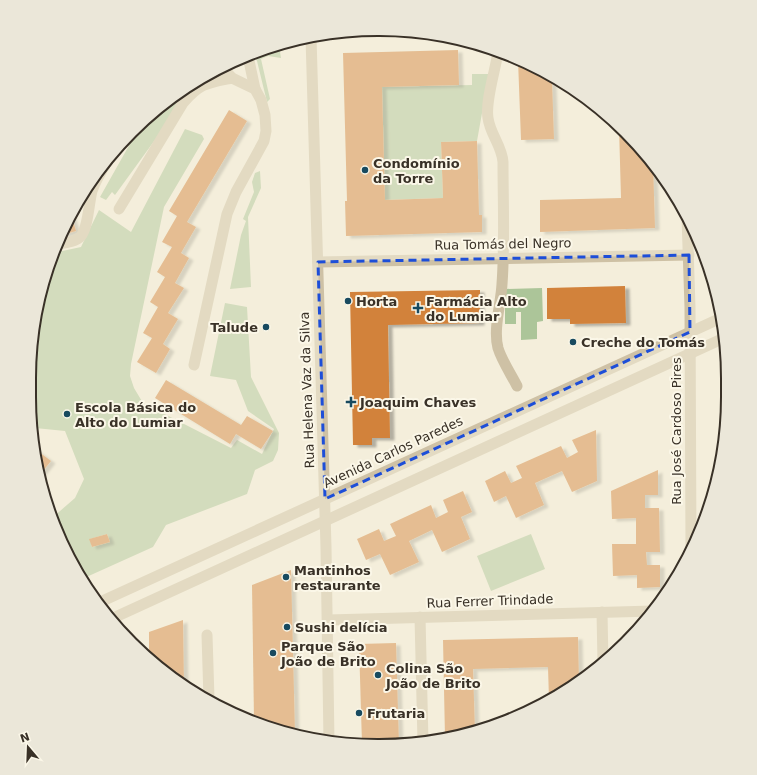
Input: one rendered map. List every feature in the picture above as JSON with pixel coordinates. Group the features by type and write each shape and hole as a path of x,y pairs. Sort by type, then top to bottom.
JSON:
{"street":[{"name":"Rua Helena Vaz da Silva","path":"311,43 325,499 329,735"},
{"path":"497,57 488,104 487,118 503,156 503,258 497,337 500,353 517,386"},
{"path":"194,365 227,214 236,192 264,141 266,131 265,115 261,100 255,89 249,61"},
{"path":"226,71 232,78 255,89"},
{"path":"119,209 182,102 193,91 209,82 232,78"},
{"path":"64,243 75,240 81,236 92,191"},
{"name":"Rua José Cardoso Pires","path":"688,231 690,332 691,537"},
{"name":"Rua Tomás del Negro","path":"318,262 689,255"},
{"name":"Avenida Carlos Paredes","path":"103,600 716,320"},
{"path":"116,616 719,341"},
{"name":"Rua Ferrer Trindade","path":"328,620 645,611"},
{"path":"602,612 603,655"},
{"path":"420,618 423,736"},
{"path":"208,634 209,694"}],"highlighted area":[{"path":"689,255 690,332 325,499 318,262"}],"green space":[{"path":"280,51 281,58 268,56 261,59 270,99 267,102 256,59"},
{"path":"472,74 489,74 477,141 441,142 443,198 385,200 382,87 472,85"},
{"path":"189,94 115,195 112,192 106,200 100,197 131,141 153,121"},
{"path":"185,129 202,135 204,139 164,207 131,364 130,376 134,388 143,403 231,448 237,440 262,454 274,429 248,411 236,380 210,376 225,303 247,307 251,377 279,433 278,450 273,461 255,470 247,494 166,525 153,547 87,577 71,548 57,514 75,498 84,479 65,431 38,428 36,378 39,334 54,268 60,251 81,247 99,210 131,232","holes":["107,534 110,542 92,547 90,539"]},
{"path":"260,171 261,188 248,217 251,287 230,289 241,235 246,221 243,219 254,192 252,182 255,173"},
{"path":"542,288 543,321 537,322 537,339 521,340 521,312 516,312 516,324 505,324 505,289"},
{"path":"531,534 545,569 491,591 477,556"}],"building":[{"name":"Condomínio da Torre","path":"458,50 459,85 382,87 385,200 443,198 441,142 477,141 479,215 482,215 482,232 346,236 345,201 347,201 343,53"},
{"path":"518,66 552,83 554,139 521,140"},
{"path":"229,110 247,121 187,222 196,227 181,253 189,258 175,283 184,288 168,313 178,319 163,344 170,349 156,373 137,362 152,338 143,333 158,307 150,302 165,277 157,272 172,247 162,242 177,216 169,211"},
{"path":"619,134 653,175 655,228 540,232 540,200 621,198"},
{"path":"73,222 76,231 68,233"},
{"path":"625,286 626,323 570,324 570,319 547,319 547,288"},
{"path":"480,290 480,323 388,325 390,438 372,438 372,445 353,445 350,292"},
{"path":"166,380 241,425 247,416 273,431 261,449 236,434 230,444 155,398"},
{"path":"596,430 597,481 572,492 562,471 535,483 544,505 516,518 506,496 494,502 485,481 505,471 511,483 522,478 516,466 561,446 567,458 578,452 572,440"},
{"path":"41,454 51,461 44,469"},
{"path":"658,470 658,495 645,495 645,508 659,508 660,552 646,552 647,565 660,565 660,587 637,588 637,575 613,576 612,544 636,544 636,518 612,519 611,491"},
{"path":"463,491 472,512 461,517 470,539 442,552 432,530 409,541 419,562 390,575 380,554 366,560 357,539 379,529 384,541 396,536 390,524 431,505 436,518 448,512 443,500"},
{"path":"107,534 110,542 92,547 89,539"},
{"name":"Parque São João de Brito","path":"291,570 295,728 254,716 252,585"},
{"path":"183,620 184,678 149,650 149,632"},
{"path":"578,637 579,674 549,694 548,667 473,669 475,725 445,732 443,640"},
{"name":"Colina São João de Brito","path":"396,643 399,738 362,738 359,644"}],"place":[{"name":"Condomínio da Torre","path":"365,170"},
{"name":"Horta","path":"348,301"},
{"name":"Farmácia Alto do Lumiar","path":"418,308"},
{"name":"Talude","path":"266,327"},
{"name":"Creche do Tomás","path":"573,342"},
{"name":"Joaquim Chaves","path":"351,402"},
{"name":"Escola Básica do Alto do Lumiar","path":"67,414"},
{"name":"Mantinhos restaurante","path":"286,577"},
{"name":"Sushi delícia","path":"287,627"},
{"name":"Parque São João de Brito","path":"273,653"},
{"name":"Colina São João de Brito","path":"378,675"},
{"name":"Frutaria","path":"359,713"}]}
